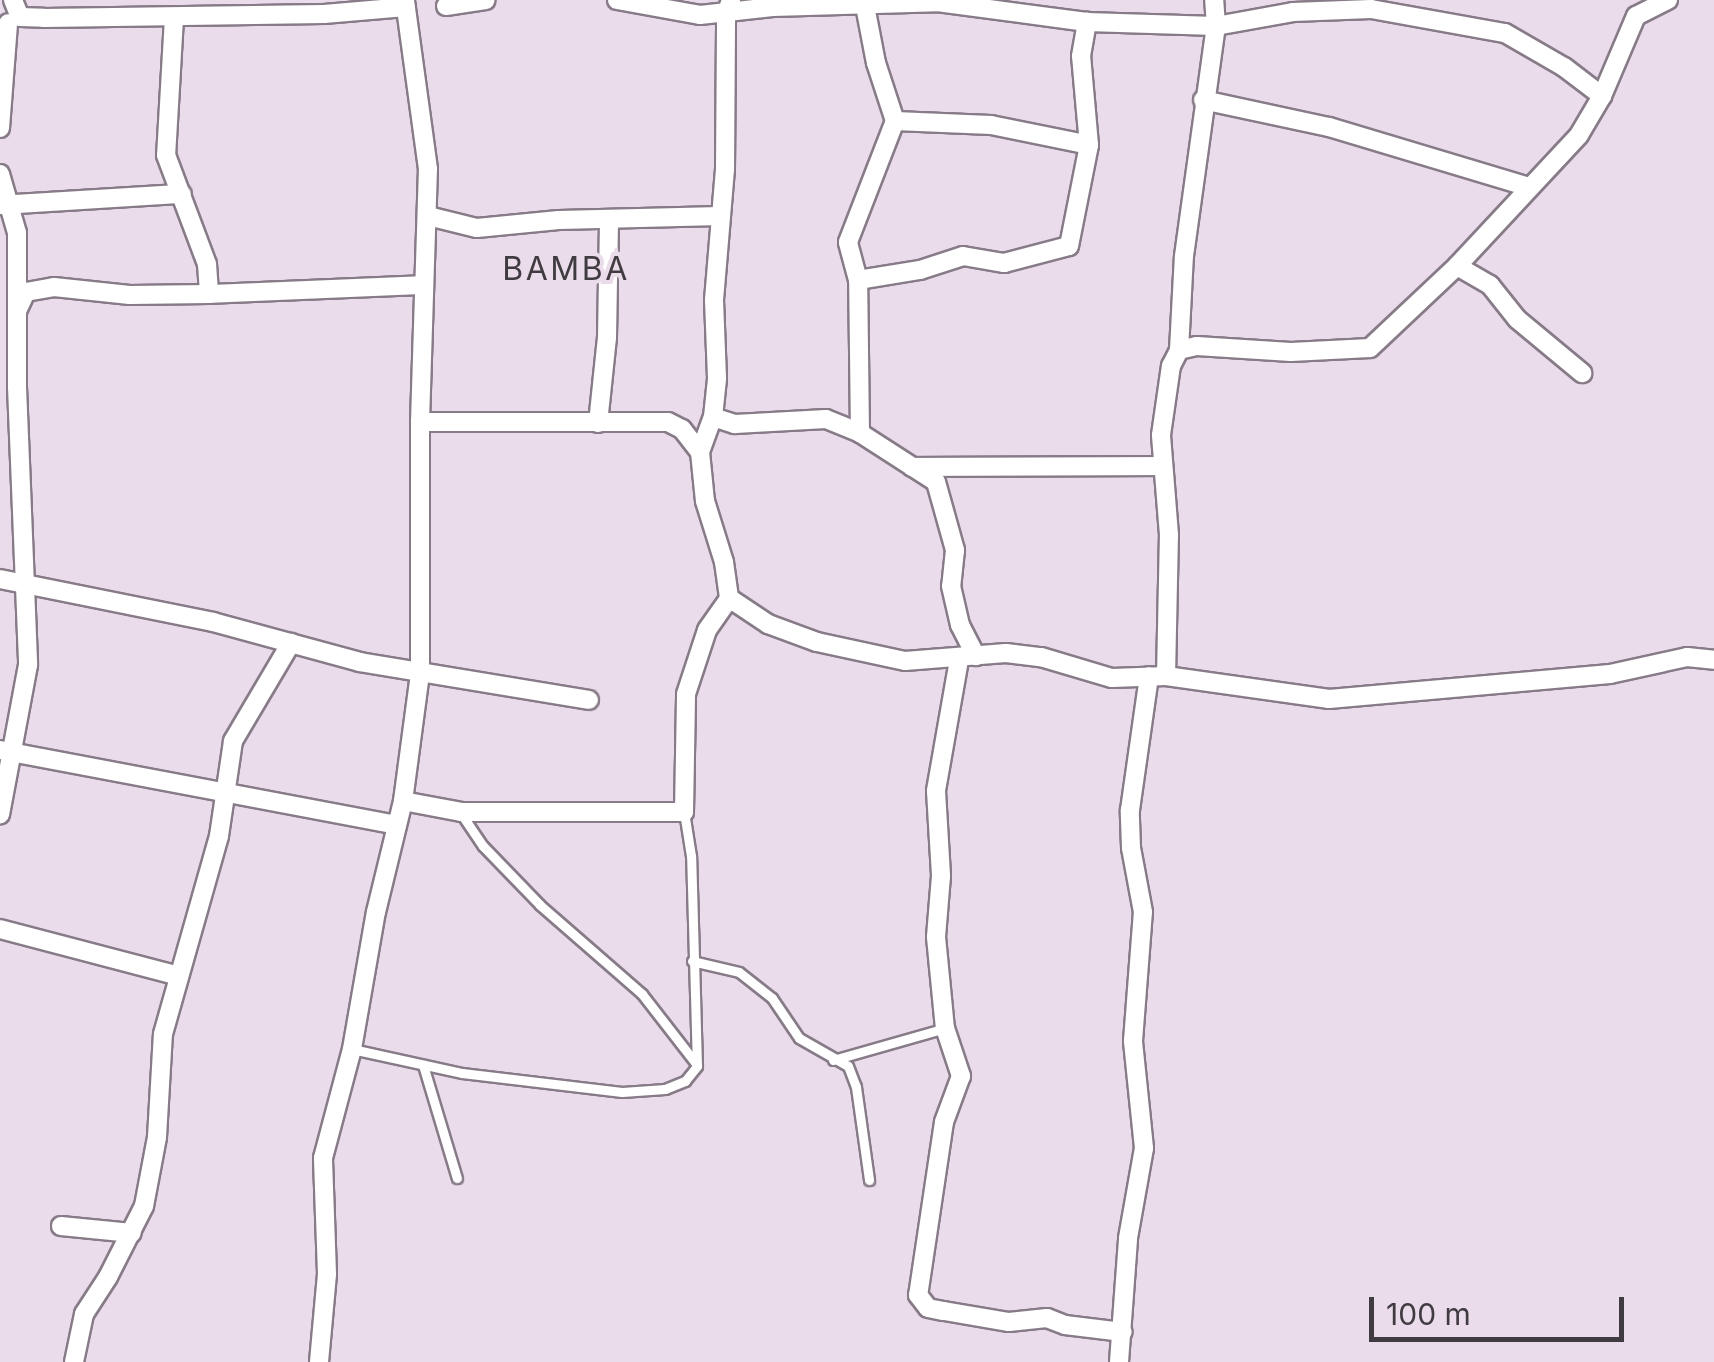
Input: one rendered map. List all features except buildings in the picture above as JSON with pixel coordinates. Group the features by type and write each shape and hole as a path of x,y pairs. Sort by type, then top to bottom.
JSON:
{"street":[{"path":"446,6 486,0"},
{"path":"617,0 700,16 728,7 937,2 1088,22 1216,26 1344,6 1504,34 1564,67 1602,96"},
{"path":"1119,1362 1128,1238 1144,1148 1133,1041 1143,912 1131,848 1130,810 1158,676 1168,535 1162,466 1166,400 1171,366 1179,350 1184,256 1216,26 1214,0"},
{"path":"1179,350 1197,346 1291,352 1370,348 1457,266 1580,134 1602,96 1635,8 1668,0"},
{"path":"0,128 10,16 174,18 405,4 428,169 420,422 420,674 403,801 352,1049 323,1158 328,1274 319,1362"},
{"path":"860,433 858,280 848,242 895,121 876,63 865,6"},
{"path":"403,801 461,812 534,815 578,809 674,816 684,812 686,694 707,630 729,598 724,562 705,501 700,452 713,417 728,7"},
{"path":"174,18 166,155 206,264 209,294"},
{"path":"858,280 920,270 964,256 1004,263 1069,246 1089,145 1081,56 1088,22"},
{"path":"1203,100 1329,128 1530,187"},
{"path":"895,121 991,126 1089,145"},
{"path":"0,174 4,205 17,233 16,314 8,390 27,586 28,665 7,750 0,814"},
{"path":"4,205 182,194"},
{"path":"428,216 476,228 609,218 720,216"},
{"path":"598,423 607,337 609,218"},
{"path":"1457,266 1490,286 1517,318 1582,373"},
{"path":"16,314 26,292 54,287 130,295 424,285"},
{"path":"713,417 734,424 826,419 860,433 936,482 956,550 951,586 968,658 936,791 942,876 936,938 945,1028 961,1076 938,1158 918,1295 928,1308 944,1311 1009,1322 1046,1318 1065,1325 1123,1332"},
{"path":"420,422 668,422 682,429 700,452"},
{"path":"911,467 1162,466"},
{"path":"0,578 212,622 420,674 589,700"},
{"path":"729,598 768,624 817,642 905,662 1041,657 1112,678 1158,676 1329,699 1610,674 1687,657 1714,660"},
{"path":"74,1362 84,1314 144,1206 152,1172 164,1034 228,796 233,741 291,644"},
{"path":"7,750 228,796 397,824"},
{"path":"0,928 179,976"},
{"path":"61,1226 132,1233"}],"lane":[{"path":"461,812 483,846 528,893 642,994 698,1066"},
{"path":"352,1049 423,1064 622,1092 685,1082 698,1066 691,856 684,812"},
{"path":"692,961 739,972 772,998 799,1038 848,1066 856,1087 869,1180"},
{"path":"834,1060 945,1028"},
{"path":"423,1064 457,1178"}],"district":[{"name":"BAMBA","path":"566,269"}]}
